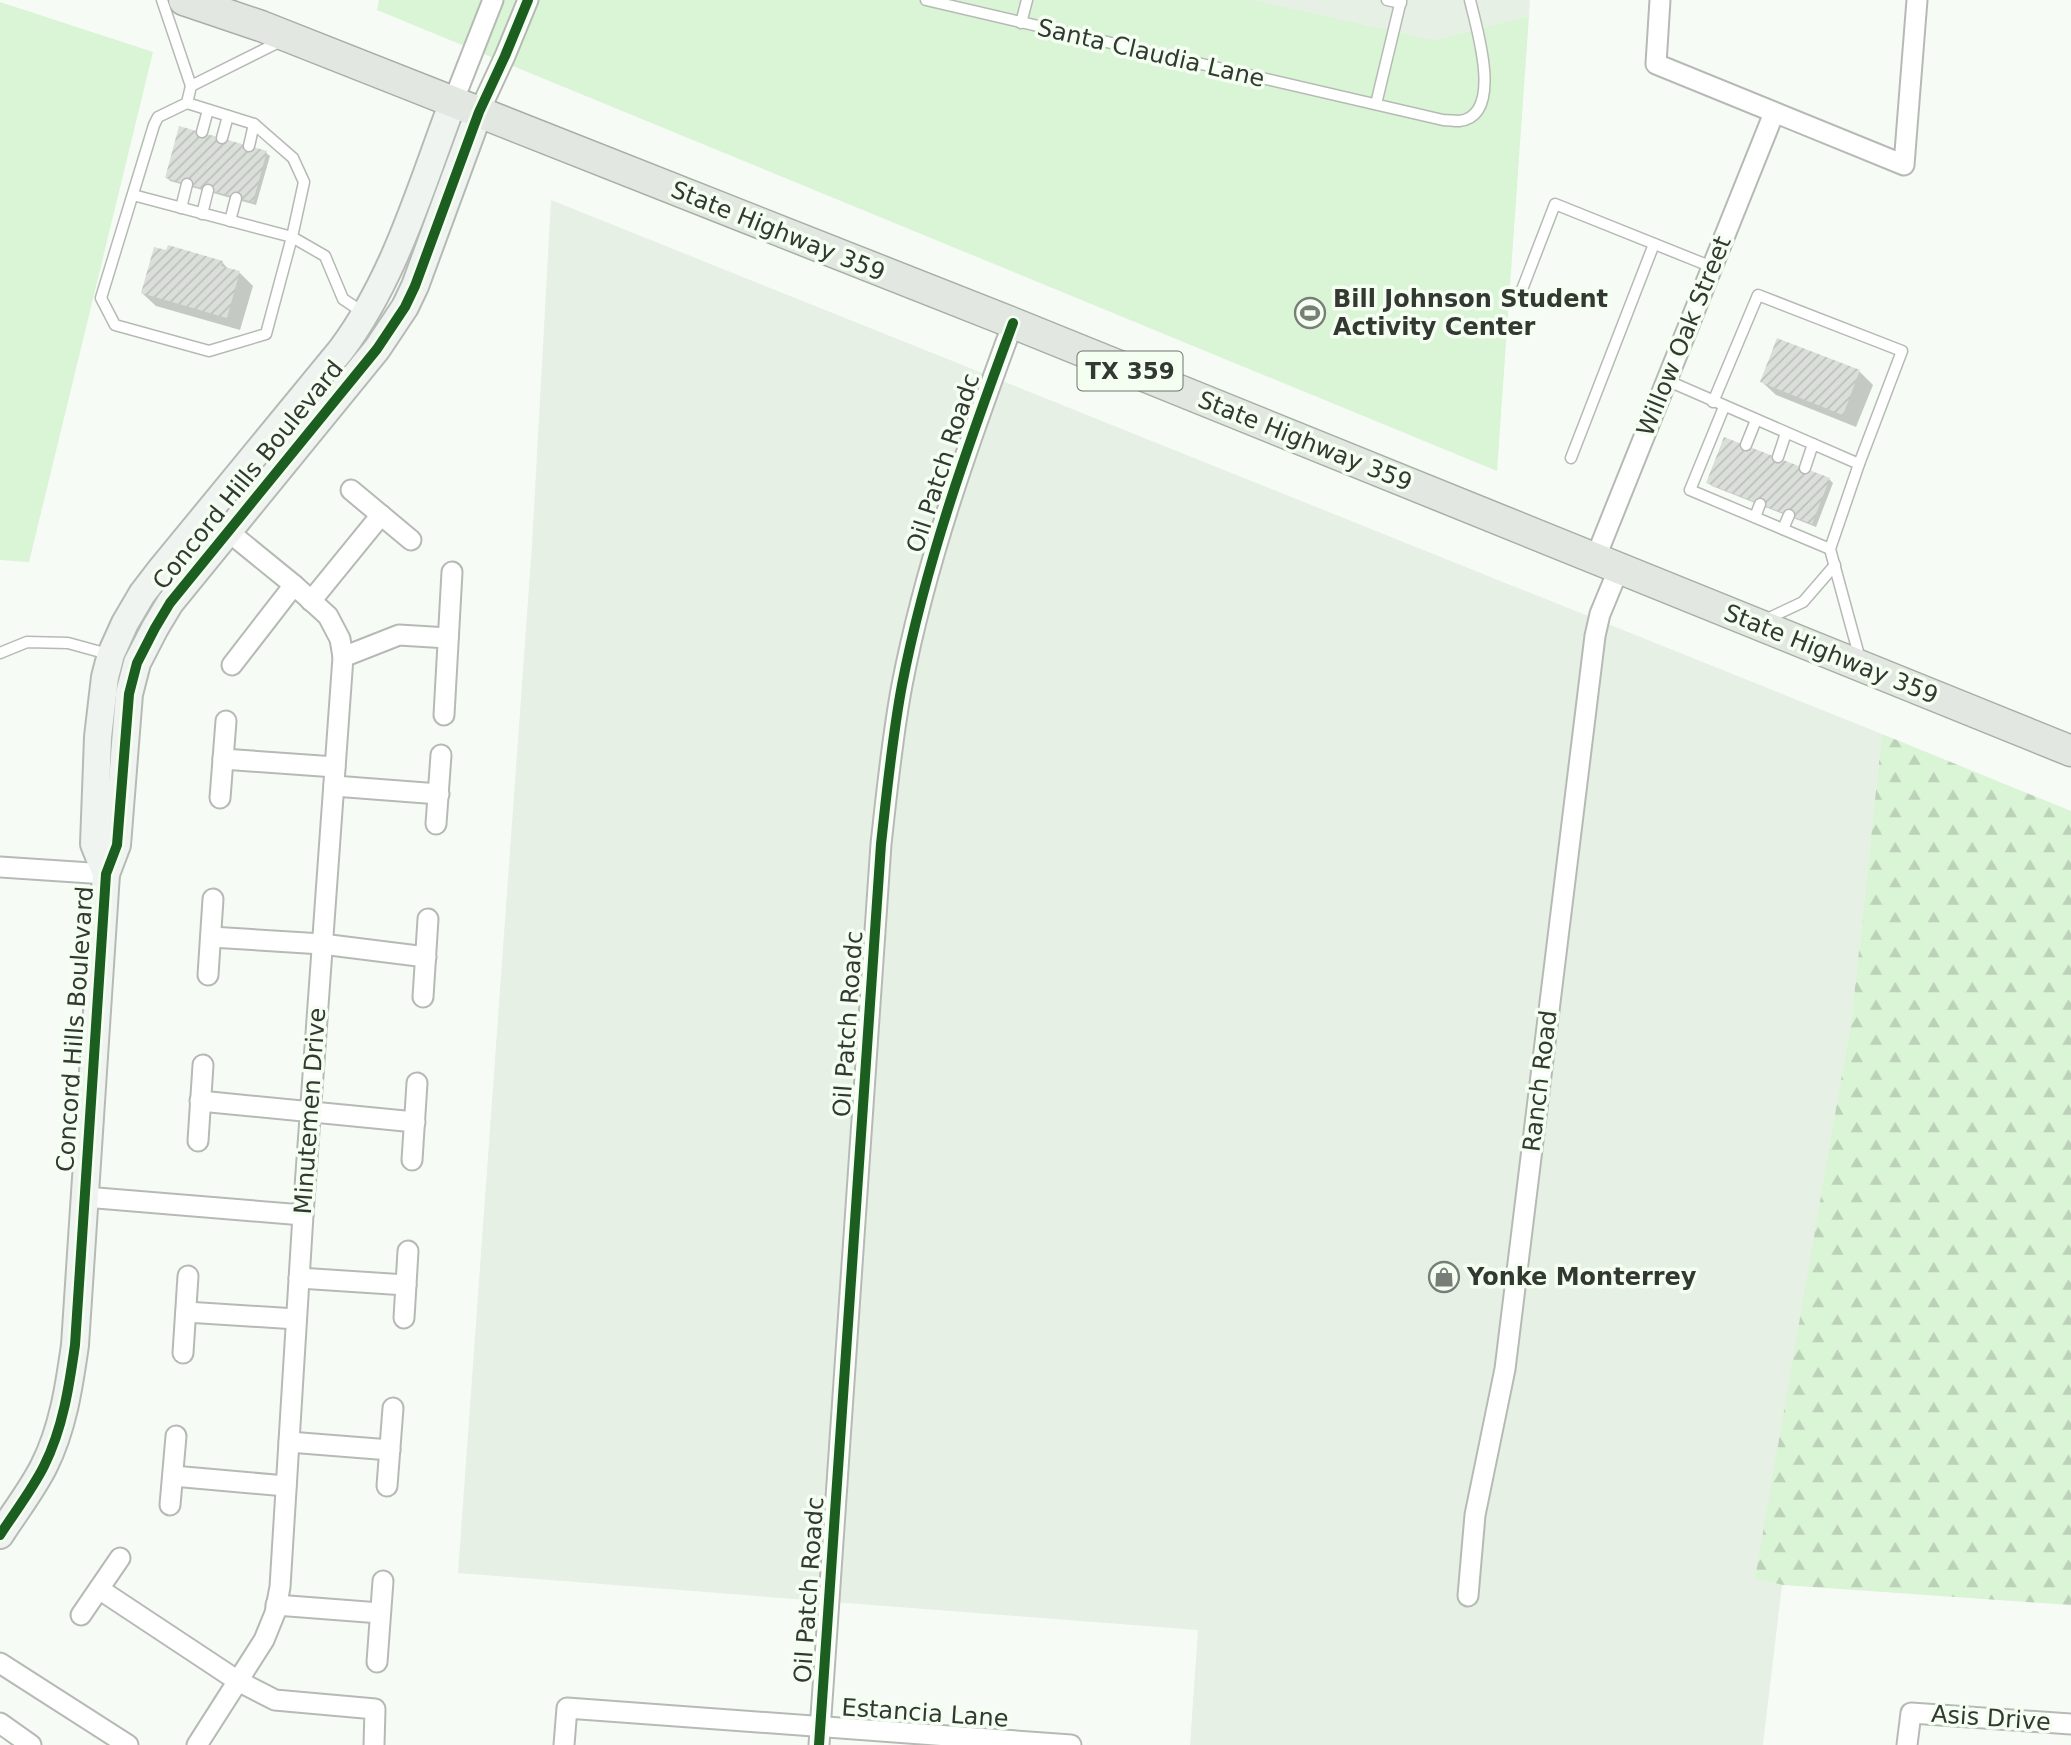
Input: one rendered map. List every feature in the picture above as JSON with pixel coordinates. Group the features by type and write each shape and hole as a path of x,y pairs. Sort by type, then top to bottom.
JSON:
{"main road":[{"name":"State Highway 359","path":"184,0 288,37 1013,323 2071,751"}],"street":[{"path":"466,107 493,0"},
{"path":"466,107 505,57 528,0"},
{"path":"1660,0 1656,64 1904,164 1917,0"},
{"name":"Concord Hills Boulevard","path":"0,1535 43,1468 59,1430 69,1393 75,1345 107,874 117,845 129,694 137,663 217,523 366,315 466,107"},
{"name":"Concord Hills Boulevard","path":"107,874 94,844 98,737 105,677 111,654 125,623 142,594 217,523 377,349 392,328 415,286 466,107"},
{"name":"Willow Oak Street","path":"1607,563 1666,380 1774,113"},
{"path":"366,315 392,328"},
{"name":"Oil Patch Roadc","path":"820,1736 881,844 892,750 916,623 950,497 1013,323"},
{"path":"351,490 411,540"},
{"path":"311,601 381,515"},
{"name":"Minutemen Drive","path":"197,1745 264,1640 276,1605 343,656 336,628 328,616 217,523"},
{"name":"Ranch Road","path":"1468,1596 1475,1515 1505,1368 1595,636 1607,563"},
{"path":"444,715 452,572"},
{"path":"232,665 294,585"},
{"path":"343,656 399,635 448,638"},
{"path":"111,654 137,663"},
{"path":"220,798 226,721"},
{"path":"436,824 441,755"},
{"path":"223,759 439,794"},
{"path":"0,867 107,874"},
{"path":"208,975 213,900"},
{"path":"423,997 428,919"},
{"path":"211,937 323,944 426,957"},
{"path":"198,1141 203,1065"},
{"path":"412,1160 417,1083"},
{"path":"200,1101 415,1122"},
{"path":"85,1197 303,1215"},
{"path":"404,1318 408,1251"},
{"path":"183,1353 188,1276"},
{"path":"299,1278 406,1285"},
{"path":"186,1312 296,1319"},
{"path":"387,1486 393,1408"},
{"path":"170,1505 176,1436"},
{"path":"289,1442 390,1450"},
{"path":"173,1476 286,1486"},
{"path":"81,1615 120,1558"},
{"path":"377,1662 383,1580"},
{"path":"99,1589 238,1681 275,1700 375,1709 374,1745"},
{"path":"276,1605 380,1613"},
{"path":"0,1663 115,1742"},
{"name":"Estancia Lane","path":"564,1745 567,1708 820,1736 1070,1745"},
{"name":"Asis Drive","path":"1907,1745 1911,1713 2071,1724"},
{"path":"0,1723 31,1745"}],"lane":[{"path":"162,0 191,86 187,103"},
{"name":"Santa Claudia Lane","path":"926,0 1443,120 1462,121 1475,112 1485,92 1486,76 1470,0"},
{"path":"1021,23 1027,0"},
{"path":"1376,104 1401,2 1387,0"},
{"path":"191,86 288,37"},
{"path":"187,103 208,110 254,124 293,158 304,181 266,334 209,351 115,326 101,298 158,117 187,103"},
{"path":"202,132 208,110"},
{"path":"222,138 228,116"},
{"path":"249,146 254,124"},
{"path":"181,208 187,184"},
{"path":"202,214 208,190"},
{"path":"133,195 292,237 325,256 342,299 366,315"},
{"path":"230,221 236,198"},
{"path":"1518,300 1555,204 1712,267"},
{"path":"1571,458 1654,244"},
{"path":"1713,402 1758,295 1902,351 1830,549 1862,667"},
{"path":"1666,380 1859,464"},
{"path":"1724,407 1689,490 1830,549"},
{"path":"1746,445 1756,420"},
{"path":"1778,457 1786,433"},
{"path":"1805,468 1813,444"},
{"path":"1724,504 1729,492"},
{"path":"1755,517 1760,504"},
{"path":"1783,529 1789,515"},
{"path":"1757,624 1802,603 1835,565"},
{"path":"0,653 27,642 68,643 111,654"}],"shaded area":[{"path":"1254,0 1530,0 1529,16 1434,40"},
{"path":"551,200 1882,734 1852,1016 1756,1579 1782,1585 1763,1745 1190,1745 1198,1630 458,1573 532,545"}],"green space":[{"name":"Bill Johnson Student Activity Center","path":"379,0 1254,0 1434,40 1529,16 1497,471 377,10"},
{"path":"0,2 153,52 29,562 0,560"},
{"path":"1882,734 2071,811 2071,1605 1783,1585 1755,1579 1852,1016"}],"building":[{"path":"179,126 267,151 253,202 165,178"},
{"path":"168,245 223,261 221,266 240,271 227,318 141,293 154,247 166,250"},
{"path":"1777,338 1860,370 1843,415 1760,382"},
{"path":"1724,437 1830,478 1812,524 1706,483"}],"cycle path":[{"path":"0,1535 34,1484 51,1452 61,1422 75,1345 106,874 117,845 129,694 137,663 170,603 377,349 405,307 479,112 528,0"},
{"path":"819,1745 881,844 893,745 902,685 936,547 1013,323"}],"place":[{"name":"Bill Johnson Student Activity Center","path":"1310,313"},
{"name":"Yonke Monterrey","path":"1444,1277"}]}
